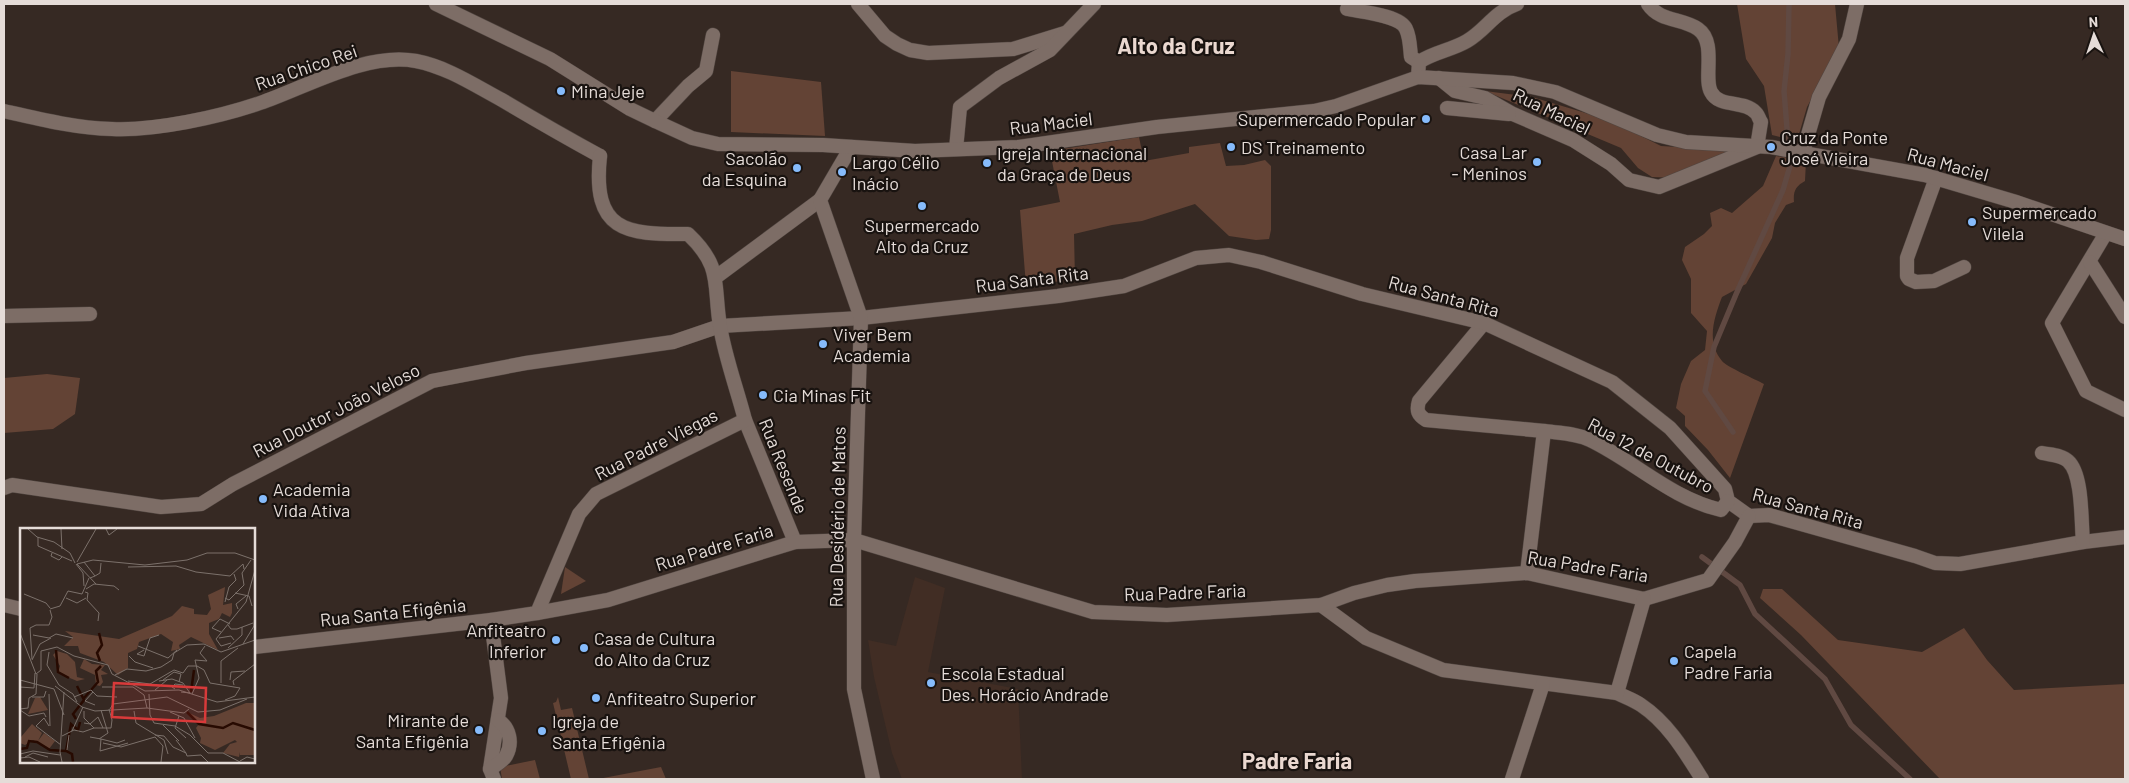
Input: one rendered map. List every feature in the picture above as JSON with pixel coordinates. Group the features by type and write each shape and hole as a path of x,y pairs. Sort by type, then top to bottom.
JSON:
{"street":[{"name":"Rua Maciel","path":"436,4 550,59 630,108 655,121 692,138 718,144 850,146 915,151 1019,147 1157,127 1298,113 1336,106 1418,78 1439,78 1513,83 1555,92 1657,134 1686,142 1798,151 1936,178 2016,202 2125,239"},
{"path":"858,4 885,36 910,50 928,53 1013,49 1065,33"},
{"path":"956,149 960,107 999,78 1050,50 1059,43 1065,33 1094,4"},
{"path":"1353,4 1347,9 1382,16 1400,22 1406,28 1411,56 1419,62"},
{"path":"1648,4 1653,11 1663,17 1700,30 1705,38 1709,53 1711,92 1717,99 1746,106 1755,112 1761,122 1764,147"},
{"path":"1798,151 1819,97 1849,39 1857,4"},
{"path":"1419,62 1429,55 1467,41 1507,5"},
{"path":"655,121 688,86 706,71 712,35"},
{"name":"Rua Chico Rei","path":"4,111 60,123 111,129 148,128 184,122 261,103 322,77 358,67 388,61 414,61 440,67 600,156"},
{"path":"1418,78 1419,62"},
{"name":"Rua Maciel","path":"1439,78 1455,91 1485,98 1513,114 1573,140 1611,164 1630,180 1659,187 1764,147"},
{"path":"1448,108 1513,114"},
{"path":"716,277 820,200 850,146"},
{"name":"Rua Resende","path":"600,156 597,180 603,206 615,224 630,231 653,235 688,234 703,248 716,277 720,326 745,420 795,542"},
{"path":"1936,178 1907,258 1907,276 1909,280 1916,282 1934,281 1964,267"},
{"name":"Rua Desidério de Matos","path":"820,200 861,318 854,540 854,688 873,779"},
{"path":"2106,233 2052,323 2086,390 2125,410"},
{"name":"Rua Santa Rita","path":"720,326 861,318 1058,296 1124,286 1196,258 1228,255 1261,262 1362,294 1484,323 1612,382 1670,428 1725,489 1728,501 1750,516 1769,515 1915,556 1935,564 1960,564 2083,542 2125,538"},
{"path":"2090,262 2125,317"},
{"path":"4,316 90,314"},
{"path":"1484,323 1419,402 1417,409 1419,416 1426,420 1544,431 1527,573"},
{"name":"Rua Doutor João Veloso","path":"4,488 12,485 161,507 201,504 233,484 432,381 526,363 673,342 720,326"},
{"name":"Rua Padre Viegas","path":"537,613 579,514 596,494 745,420"},
{"name":"Rua 12 de Outubro","path":"1544,431 1572,434 1588,439 1657,481 1707,507 1721,510 1728,501"},
{"path":"2042,454 2057,455 2067,459 2072,466 2079,491 2083,542"},
{"name":"Rua Padre Faria","path":"537,613 608,600 795,542 854,540 1093,612 1167,615 1321,605 1354,593 1387,585 1415,581 1527,573 1644,598 1708,580 1735,542 1750,516"},
{"path":"1617,693 1644,598"},
{"path":"4,605 20,609"},
{"path":"1321,605 1366,638 1443,670 1617,693 1640,704 1661,721 1702,779"},
{"name":"Rua Santa Efigênia","path":"255,647 537,613"},
{"path":"491,620 501,698 492,774"},
{"path":"1512,779 1543,684"}],"shaded area":[{"path":"1737,4 1835,4 1839,48 1807,107 1797,141 1772,135 1764,86 1746,59"},
{"path":"731,71 821,82 825,136 731,132"},
{"path":"1485,91 1532,97 1589,114 1625,128 1661,146 1746,151 1679,178 1652,177 1638,168 1621,148"},
{"path":"1139,137 1144,161 1189,153 1189,147 1220,143 1226,166 1244,165 1265,160 1271,166 1271,230 1269,239 1256,240 1229,236 1195,204 1142,221 1112,225 1074,234 1075,279 1026,286 1020,210 1060,202 1050,151"},
{"path":"1776,156 1806,161 1805,181 1796,189 1794,202 1786,205 1775,223 1772,238 1746,284 1722,297 1714,321 1714,346 1722,361 1735,370 1764,384 1730,478 1708,450 1685,426 1685,416 1676,408 1681,384 1691,361 1705,350 1707,331 1691,313 1691,279 1682,260 1685,247 1712,226 1710,213 1721,208 1732,213 1763,186"},
{"path":"47,374 80,378 75,414 53,429 4,433 4,378"},
{"path":"565,567 586,581 561,594"},
{"name":"Escola Estadual Des. Horácio Andrade","path":"915,577 945,588 928,672 1018,689 1022,779 902,779 892,753 874,677 868,640 896,646"},
{"path":"1763,589 1782,589 1838,640 1922,652 1964,628 1987,660 2014,690 2125,684 2125,779 1940,779 1801,635 1760,598"},
{"path":"558,697 561,710 572,708 589,779 571,779 553,703 556,702"},
{"path":"535,760 540,779 502,779 500,767"},
{"path":"661,767 666,779 598,779"}],"waterway":[{"path":"1733,432 1705,391 1714,347 1783,190 1790,166 1784,91 1788,54 1789,4"},
{"path":"1702,557 1740,585 1755,614 1825,679 1851,725 1910,779"}],"place":[{"name":"Mina Jeje","path":"561,91"},
{"name":"Supermercado Popular","path":"1426,119"},
{"name":"DS Treinamento","path":"1231,147"},
{"name":"Cruz da Ponte José Vieira","path":"1771,147"},
{"name":"Casa Lar - Meninos","path":"1537,162"},
{"name":"Igreja Internacional da Graça de Deus","path":"987,163"},
{"name":"Sacolão da Esquina","path":"797,168"},
{"name":"Largo Célio Inácio","path":"842,172"},
{"name":"Supermercado Alto da Cruz","path":"922,206"},
{"name":"Supermercado Vilela","path":"1972,222"},
{"name":"Viver Bem Academia","path":"823,344"},
{"name":"Cia Minas Fit","path":"763,395"},
{"name":"Academia Vida Ativa","path":"263,499"},
{"name":"Anfiteatro Inferior","path":"556,640"},
{"name":"Casa de Cultura do Alto da Cruz","path":"584,648"},
{"name":"Capela Padre Faria","path":"1674,661"},
{"name":"Escola Estadual Des. Horácio Andrade","path":"931,683"},
{"name":"Anfiteatro Superior","path":"596,698"},
{"name":"Mirante de Santa Efigênia","path":"479,730"},
{"name":"Igreja de Santa Efigênia","path":"542,731"}],"district":[{"name":"Alto da Cruz","path":"1176,45"},
{"name":"Padre Faria","path":"1297,760"}]}
